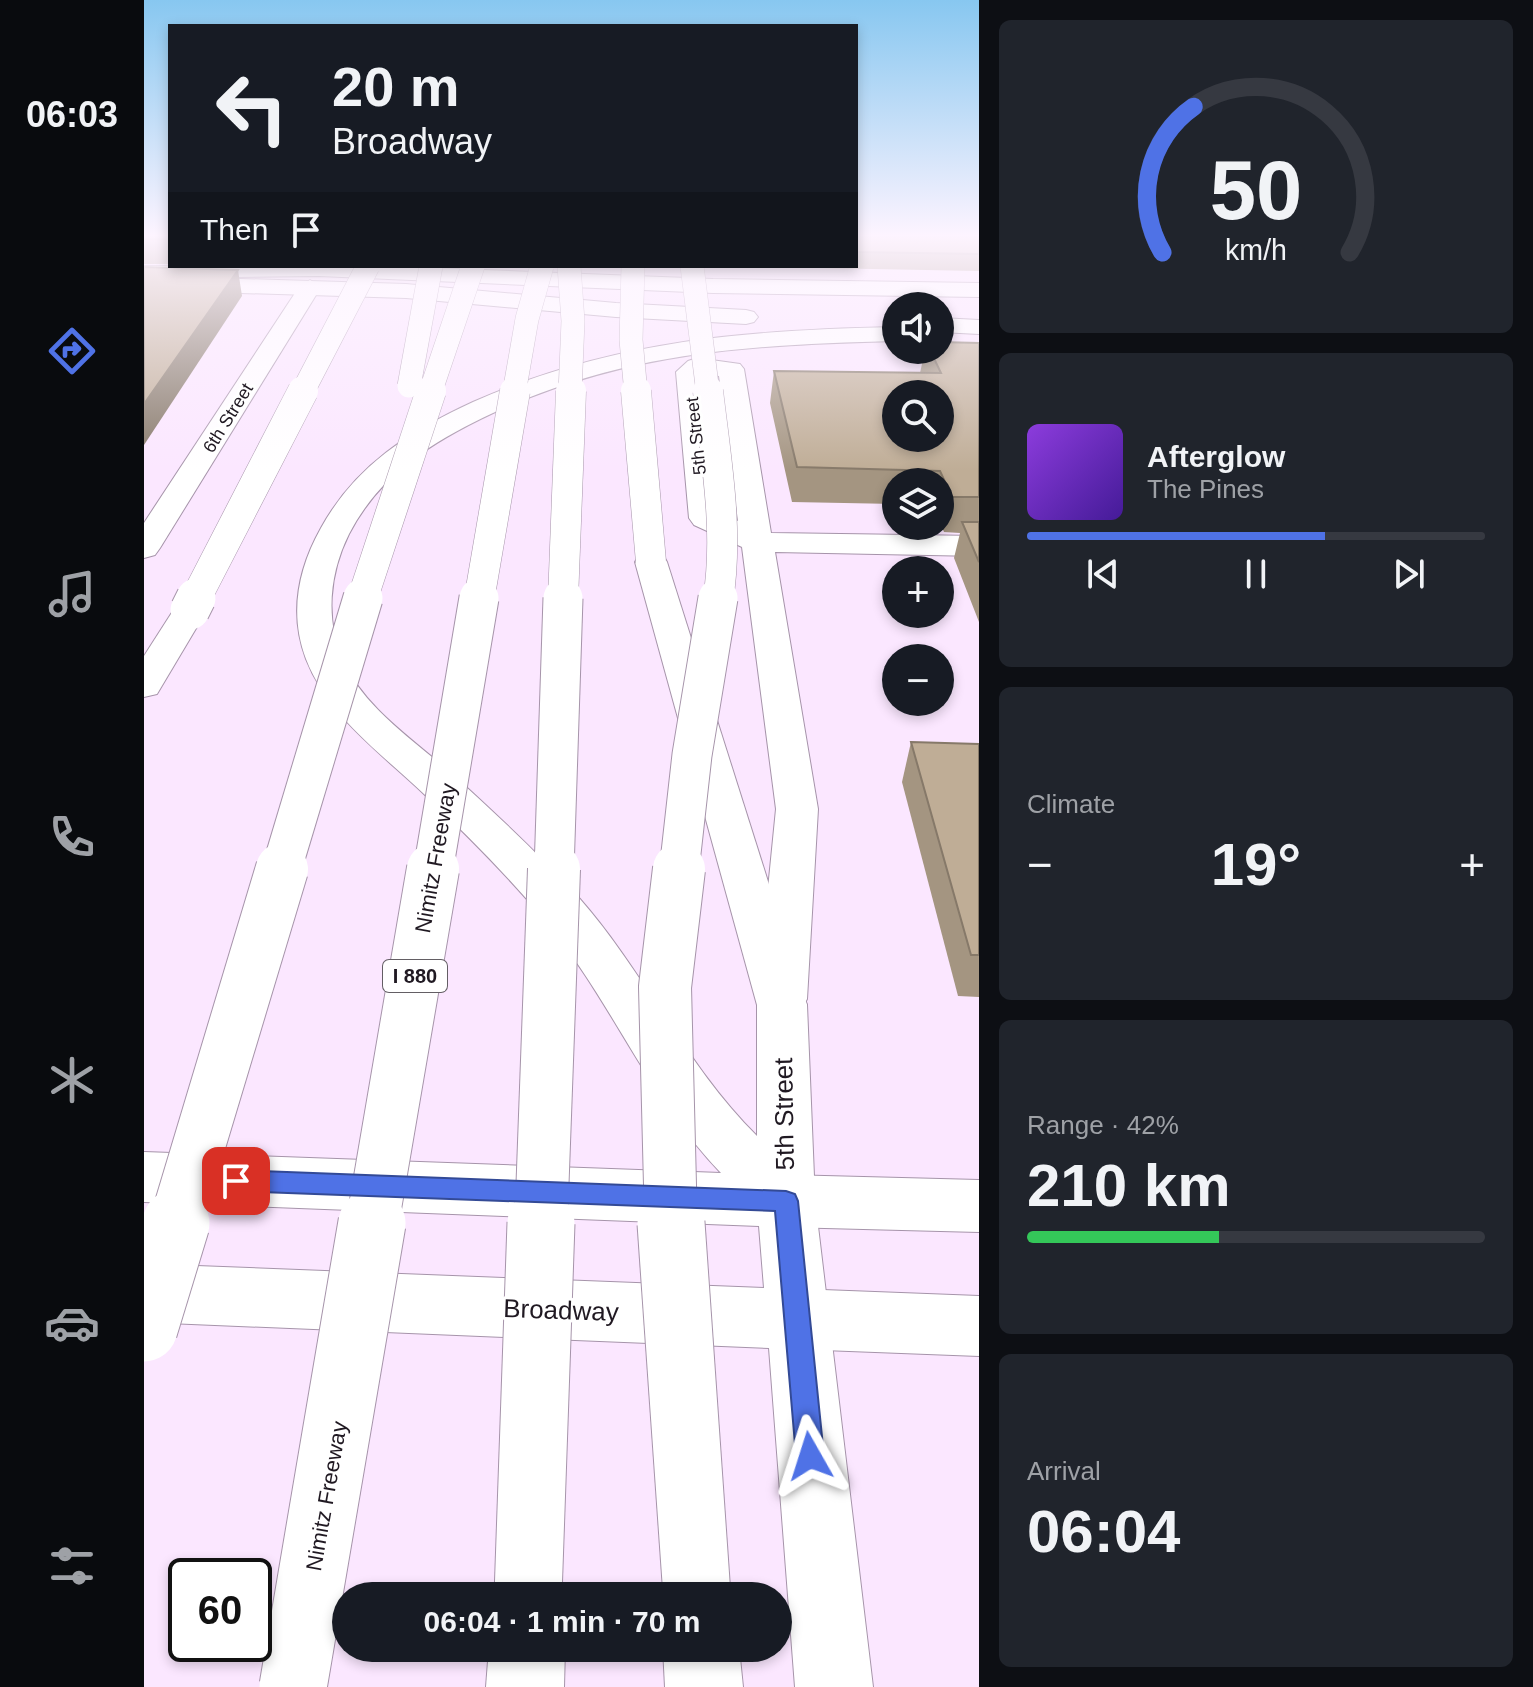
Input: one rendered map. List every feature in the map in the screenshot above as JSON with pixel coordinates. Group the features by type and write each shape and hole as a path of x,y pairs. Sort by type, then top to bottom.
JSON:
{"main road":[{"name":"6th Street","path":"149,534 291,313"},
{"path":"144,686 190,610 344,313"},
{"path":"379,544 422,313"},
{"path":"144,1328 379,544 457,313"},
{"name":"Nimitz Freeway","path":"293,1687 530,313"},
{"path":"528,1582 572,313"},
{"path":"632,313 631,340 651,562 782,1005"},
{"path":"669,313 882,322"},
{"path":"696,1582 668,1184 665,987 692,755 722,575 718,475 699,313"},
{"path":"954,326 979,329"},
{"path":"954,332 979,329"},
{"path":"786,1201 696,1108 579,929 524,868 369,722 333,678 315,636 314,594 322,557 340,518 366,481 403,449 505,396 616,358 664,349 773,336 882,334"},
{"name":"5th Street","path":"757,542 705,518 689,372 697,366 731,369 757,542 797,809 782,1005 786,1201 834,1687"},
{"path":"757,542 979,546"},
{"path":"144,1177 979,1206"},
{"name":"Broadway","path":"144,1293 979,1326"},
{"path":"525,1687 526,1662"},
{"path":"702,1662 704,1687"}],"building":[{"path":"144,313 208,313 144,404"},
{"path":"954,342 979,343 979,497 954,497 954,468 797,467 774,371 941,373 937,364 954,364"},
{"path":"962,522 979,522 979,562"},
{"path":"911,742 979,744 979,955 971,955"}],"route":[{"path":"236,1181 786,1201 810,1456"}]}
